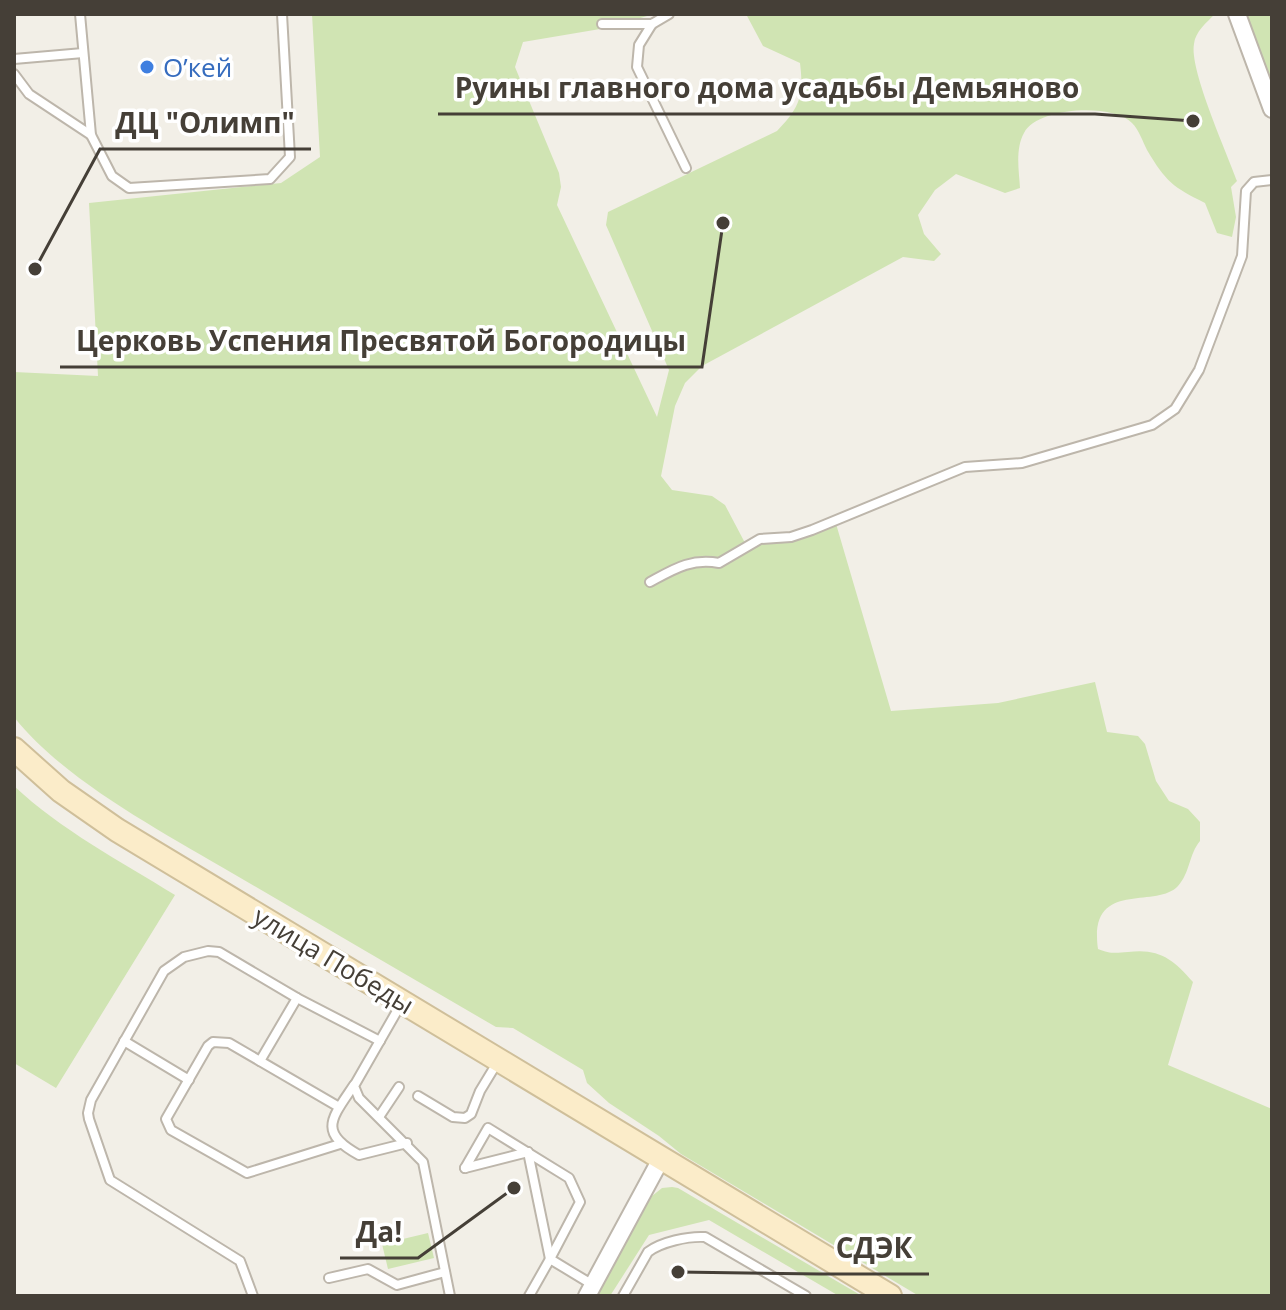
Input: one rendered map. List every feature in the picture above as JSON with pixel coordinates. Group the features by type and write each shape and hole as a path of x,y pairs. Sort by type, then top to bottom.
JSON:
{"street":[{"path":"1237,14 1272,109"},
{"name":"улица Победы","path":"14,749 61,791 117,830 890,1296"},
{"path":"590,1291 661,1159"}],"lane":[{"path":"80,14 91,135 112,176 129,188 270,179 290,157 282,14"},
{"path":"669,14 652,24 639,45 637,67 686,168"},
{"path":"602,24 652,24"},
{"path":"14,59 83,53"},
{"path":"14,74 29,94 91,135"},
{"path":"650,582 684,563 719,563 760,539 791,537 812,530 965,467 1022,463 1152,425 1175,409 1199,370 1242,256 1246,191 1254,182 1272,180"},
{"path":"253,1296 240,1261 115,1185 107,1174 88,1113 91,1100 164,971 184,957 199,953 219,952 297,998 380,1041"},
{"path":"260,1061 297,998"},
{"path":"403,1002 331,1124 332,1134 340,1144 359,1155 407,1143"},
{"path":"124,1041 189,1080"},
{"path":"339,1107 229,1043 213,1042 166,1119 171,1130 240,1172 253,1172 340,1144"},
{"path":"418,1096 453,1117 465,1118 471,1114 480,1091 499,1059"},
{"path":"356,1081 354,1086 359,1098 407,1143 426,1169 450,1296"},
{"path":"379,1117 399,1087"},
{"path":"528,1152 465,1168 488,1128 528,1152 569,1178 580,1202 529,1296"},
{"path":"528,1152 550,1259 590,1291"},
{"path":"623,1296 648,1252 654,1247 694,1236 705,1237 806,1296"},
{"path":"329,1278 368,1269 397,1285 445,1272"}],"green space":[{"path":"312,14 654,14 606,28 523,42 515,67 559,173 561,187 557,205 657,417 669,370 606,225 608,212 777,131 791,115 801,93 800,63 763,46 746,14 1215,14 1197,35 1194,56 1203,91 1237,181 1231,187 1236,217 1232,237 1217,233 1205,203 1165,177 1132,123 1109,112 1093,111 1059,113 1044,118 1032,124 1021,139 1018,160 1020,188 1005,193 956,174 935,190 918,215 924,234 941,254 934,261 903,257 702,366 685,383 675,406 661,476 672,490 712,496 725,505 744,541 757,544 834,517 891,711 998,703 1095,682 1107,732 1138,736 1145,744 1156,781 1169,801 1188,809 1200,822 1200,841 1178,886 1168,893 1113,904 1103,913 1098,927 1098,949 1113,953 1139,951 1157,954 1179,967 1193,982 1168,1065 1272,1109 1272,1296 919,1296 681,1154 609,1103 587,1083 583,1070 513,1028 496,1027 116,803 60,762 14,717 14,372 98,376 89,203 281,183 320,157"},
{"path":"1241,14 1272,14 1272,87"},
{"path":"14,786 71,831 175,895 56,1088 14,1063"},
{"path":"672,1187 862,1296 839,1296 709,1220 649,1235 610,1296 596,1296 652,1196 662,1188"},
{"path":"428,1233 434,1258 388,1269 382,1244"}],"place":[{"name":"О’кей","path":"147,67"},
{"name":"Руины главного дома усадьбы Демьяново","path":"1193,121"},
{"name":"Церковь Успения Пресвятой Богородицы","path":"723,223"},
{"name":"ДЦ \"Олимп\"","path":"35,269"},
{"name":"Да!","path":"514,1188"},
{"name":"СДЭК","path":"678,1272"}]}
